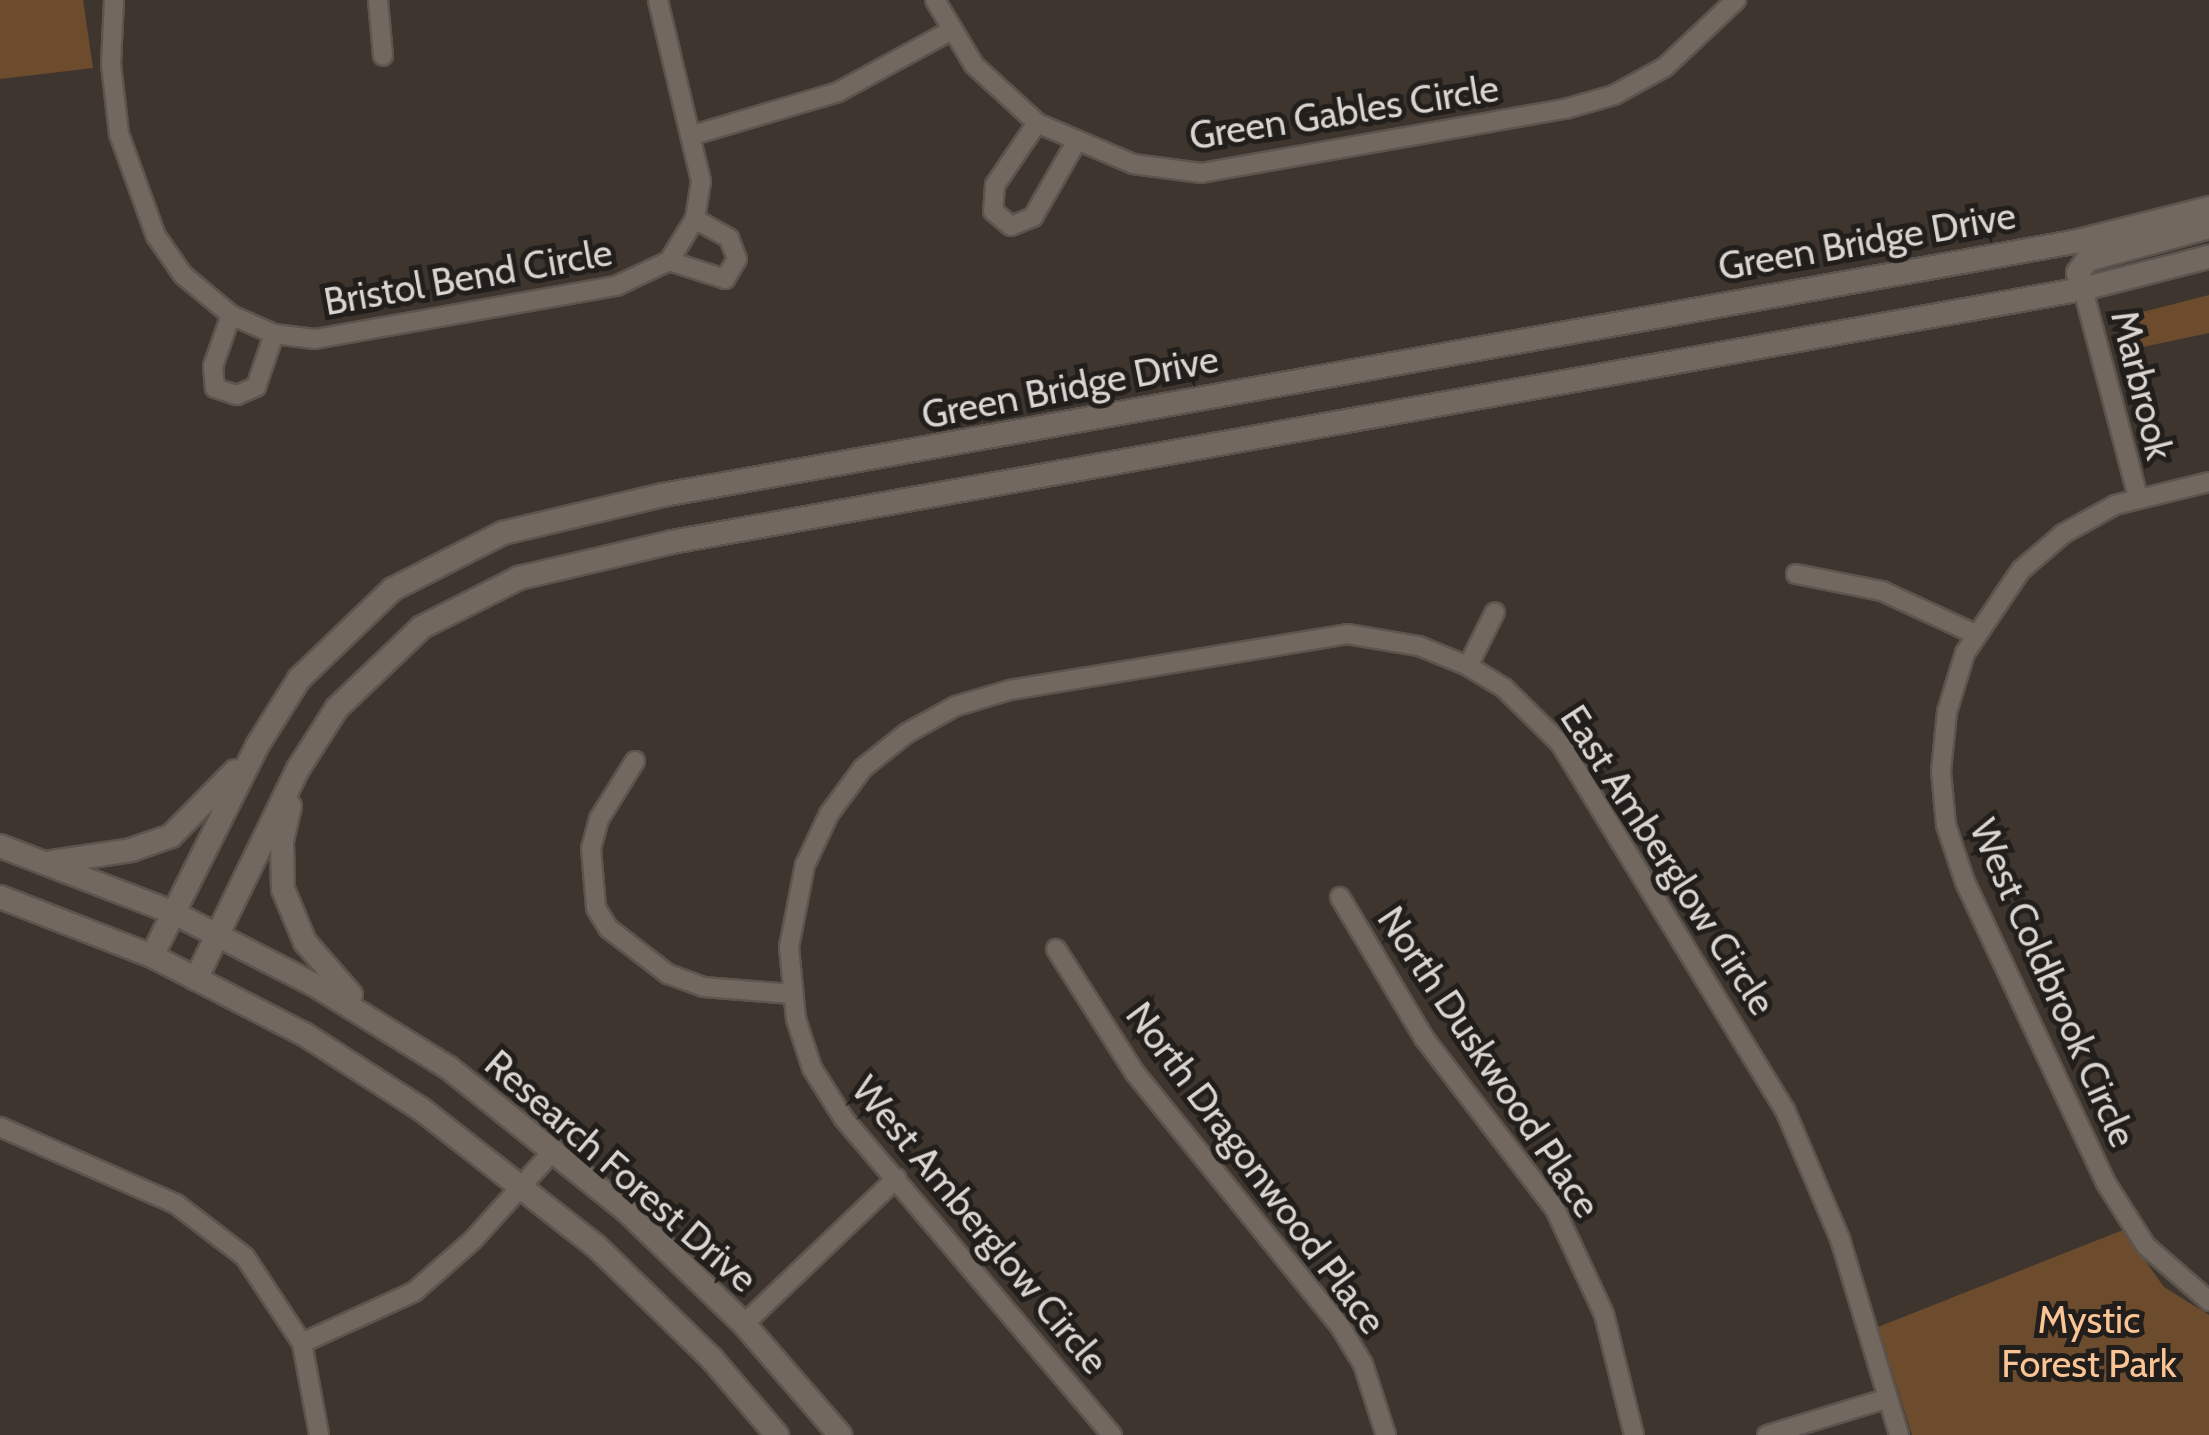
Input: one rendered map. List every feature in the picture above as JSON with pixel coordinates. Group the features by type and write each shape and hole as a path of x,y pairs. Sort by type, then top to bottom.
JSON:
{"main road":[{"name":"Green Bridge Drive","path":"152,956 257,746 299,678 393,589 459,551 548,520 2074,242 2209,208"},
{"path":"2083,288 2078,273 2087,260 2209,227"},
{"path":"196,979 298,769 338,708 422,628 479,594 561,566 2083,288 2209,257"},
{"path":"49,862 131,850 171,836 257,746"},
{"path":"298,769 282,842 283,889 298,931 321,968 387,1028"},
{"name":"Research Forest Drive","path":"0,846 172,912 387,1028 555,1149 744,1324 840,1435"},
{"name":"Research Forest Drive","path":"0,897 152,956 360,1068 522,1186 661,1306 778,1435"}],"street":[{"name":"Bristol Bend Circle","path":"114,0 112,88 126,158 156,236 183,275 231,315 274,334 336,339 616,286 668,261 694,219 702,181 694,135 658,0"},
{"path":"378,0 383,56"},
{"name":"Green Gables Circle","path":"935,0 994,89 1037,123 1075,144 1132,164 1202,173 1565,109 1614,94 1665,68 1736,0"},
{"path":"694,135 838,92 952,30"},
{"path":"1037,123 996,185 993,211 1011,226 1033,218 1075,144"},
{"name":"Bristol Bend Circle","path":"668,261 725,279 737,259 730,238 694,219"},
{"name":"Marbrook","path":"2083,288 2138,497"},
{"name":"Bristol Bend Circle","path":"231,315 213,366 215,388 237,394 256,388 274,334"},
{"name":"West Coldbrook Circle","path":"2209,482 2138,497 2088,518 2039,553 1975,634 1955,682 1943,741 1943,800 1954,855 2106,1183 2146,1246 2209,1301"},
{"path":"1796,574 1882,590 1975,634"},
{"path":"1468,666 1496,612"},
{"name":"East Amberglow Circle","path":"792,994 792,920 815,839 864,768 931,718 1010,690 1314,636 1391,639 1468,666 1504,688 1560,742 1756,1056 1834,1224 1898,1435"},
{"path":"634,762 598,820 591,848 596,908 608,928 668,974 702,987 792,994"},
{"name":"North Duskwood Place","path":"1340,898 1424,1038 1555,1209 1604,1314 1634,1435"},
{"name":"North Dragonwood Place","path":"1056,949 1135,1073 1340,1326 1364,1364 1386,1435"},
{"name":"West Amberglow Circle","path":"792,994 819,1080 1112,1435"},
{"path":"0,1127 200,1219 260,1273 302,1342 319,1435"},
{"path":"302,1342 414,1292 555,1149"},
{"path":"744,1324 897,1178"},
{"path":"1767,1435 1884,1399"}],"green space":[{"path":"0,0 83,0 93,68 0,79"},
{"path":"2209,295 2209,333 2119,352 2115,319"},
{"name":"Mystic Forest Park","path":"2123,1230 2164,1287 2209,1315 2209,1435 1912,1435 1878,1327"}]}
